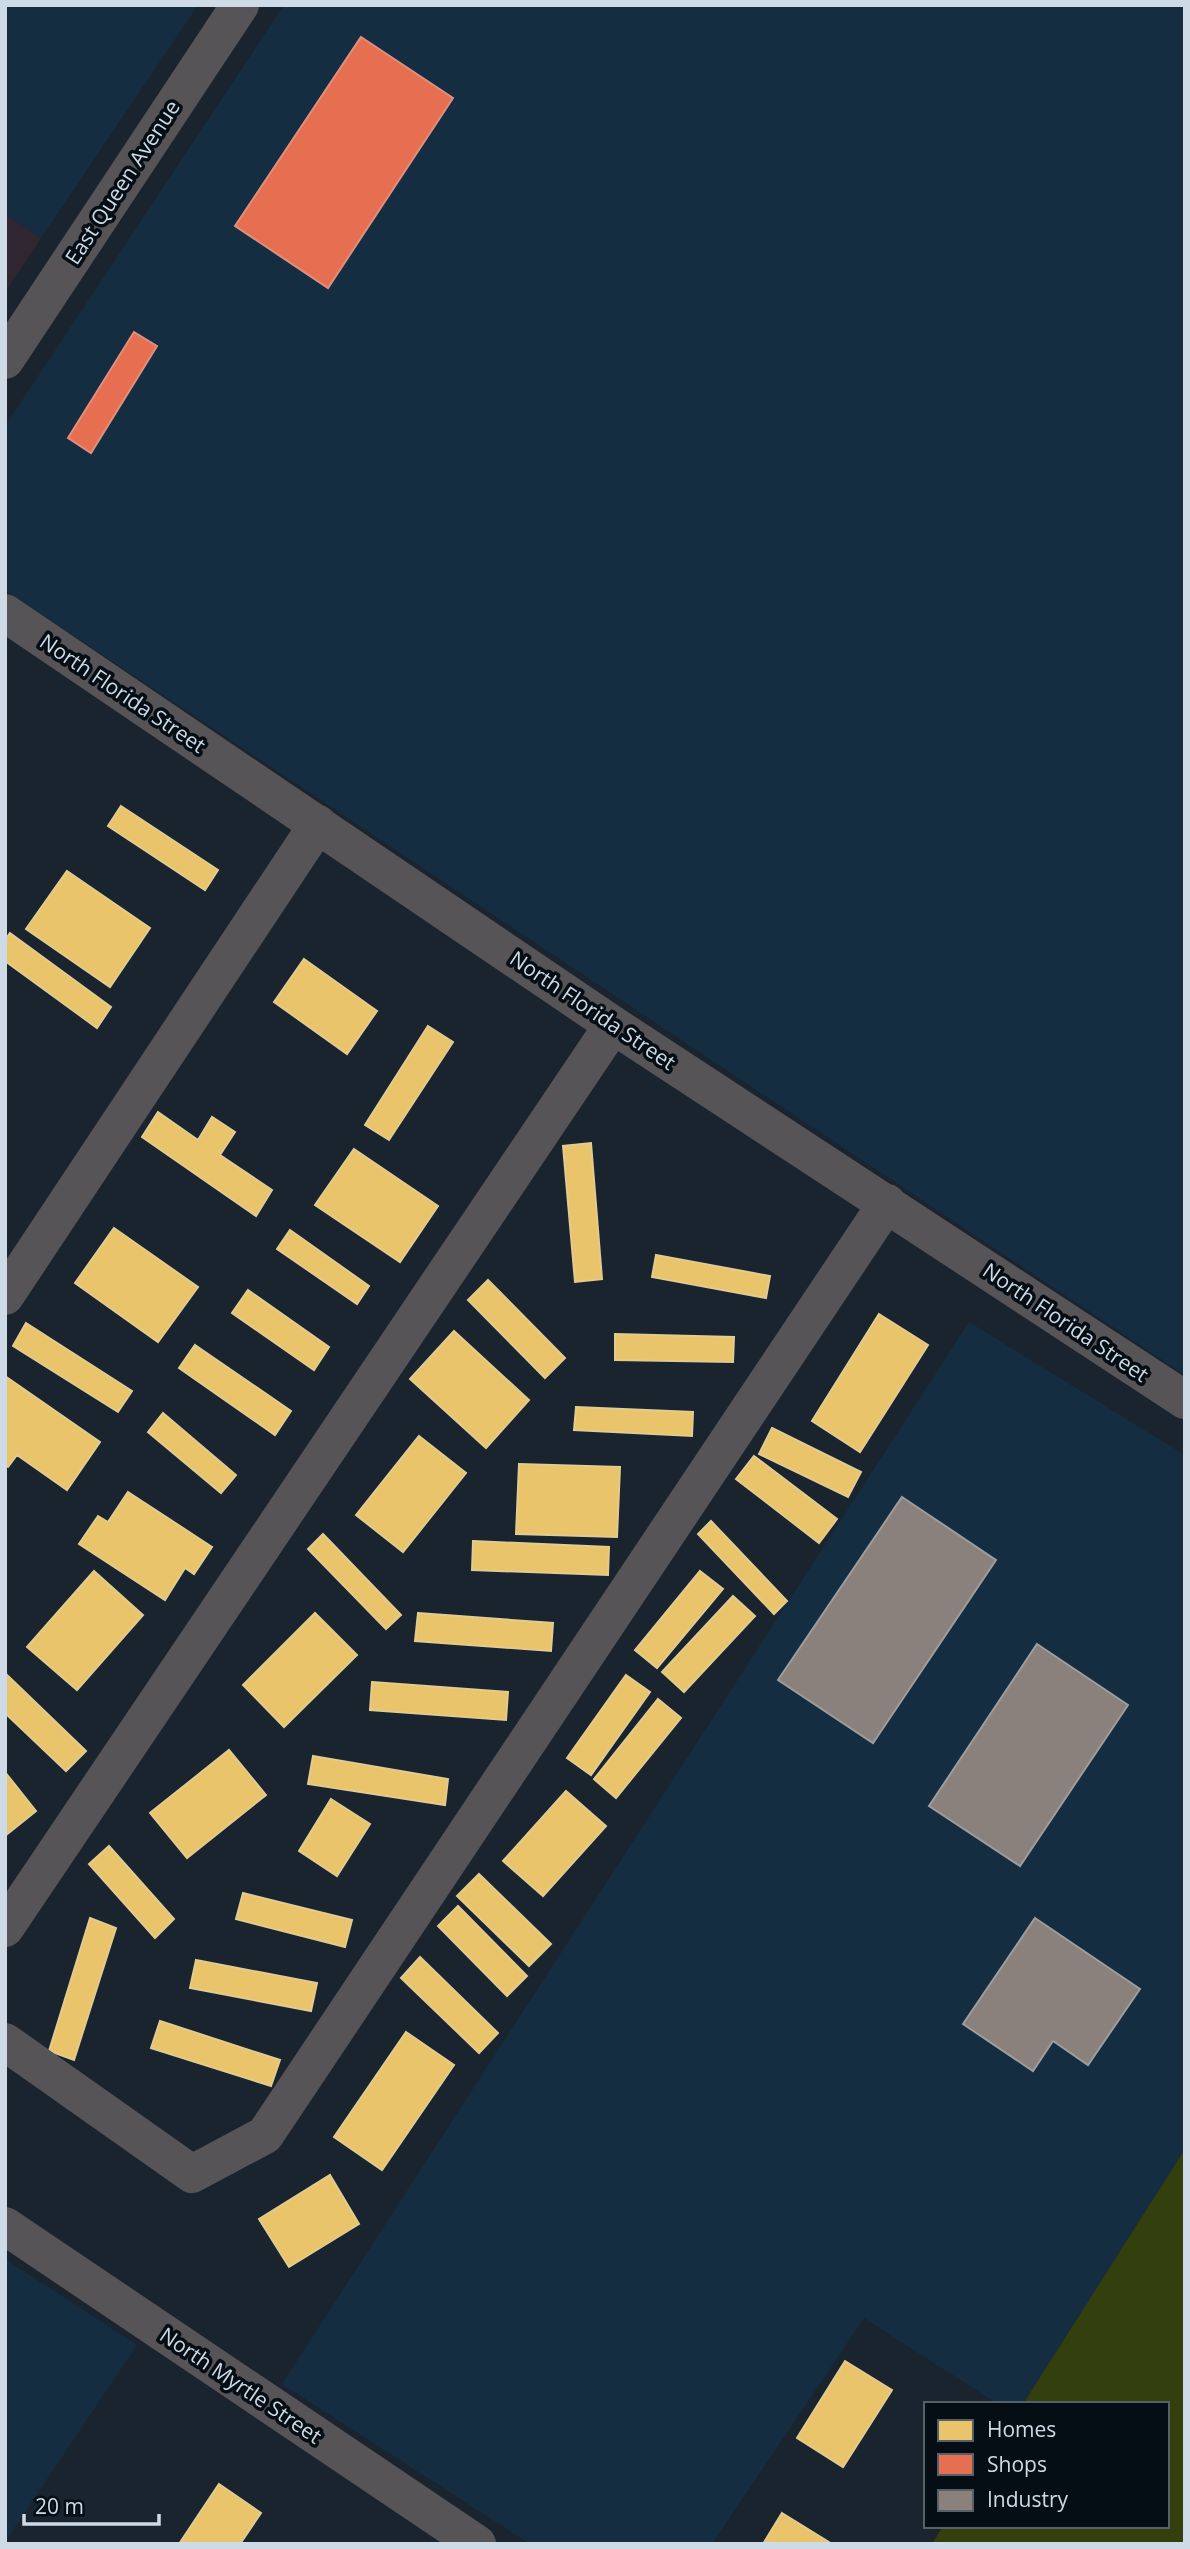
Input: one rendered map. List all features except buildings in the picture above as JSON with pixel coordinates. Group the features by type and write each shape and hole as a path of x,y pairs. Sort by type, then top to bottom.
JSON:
{"street":[{"name":"East Queen Avenue","path":"5,360 240,5"},
{"name":"North Florida Street","path":"5,613 613,1025 1185,1400"},
{"path":"5,1296 318,824"},
{"path":"5,1928 613,1025"},
{"path":"5,2042 191,2174 265,2135 887,1203"},
{"name":"North Myrtle Street","path":"5,2226 477,2544"}],"shaded area":[{"path":"5,5 198,5 41,238 5,214"},
{"path":"284,5 1185,5 1185,1375 5,590 5,426"},
{"path":"5,214 41,238 5,292"},
{"path":"969,1322 1185,1455 1185,2149 1024,2402 995,2402 864,2318 712,2544 530,2544 282,2384"},
{"path":"5,2259 137,2345 5,2542"}],"green space":[{"path":"1185,2149 1185,2544 932,2544 942,2528 1169,2528 1169,2402 1024,2402"}]}
